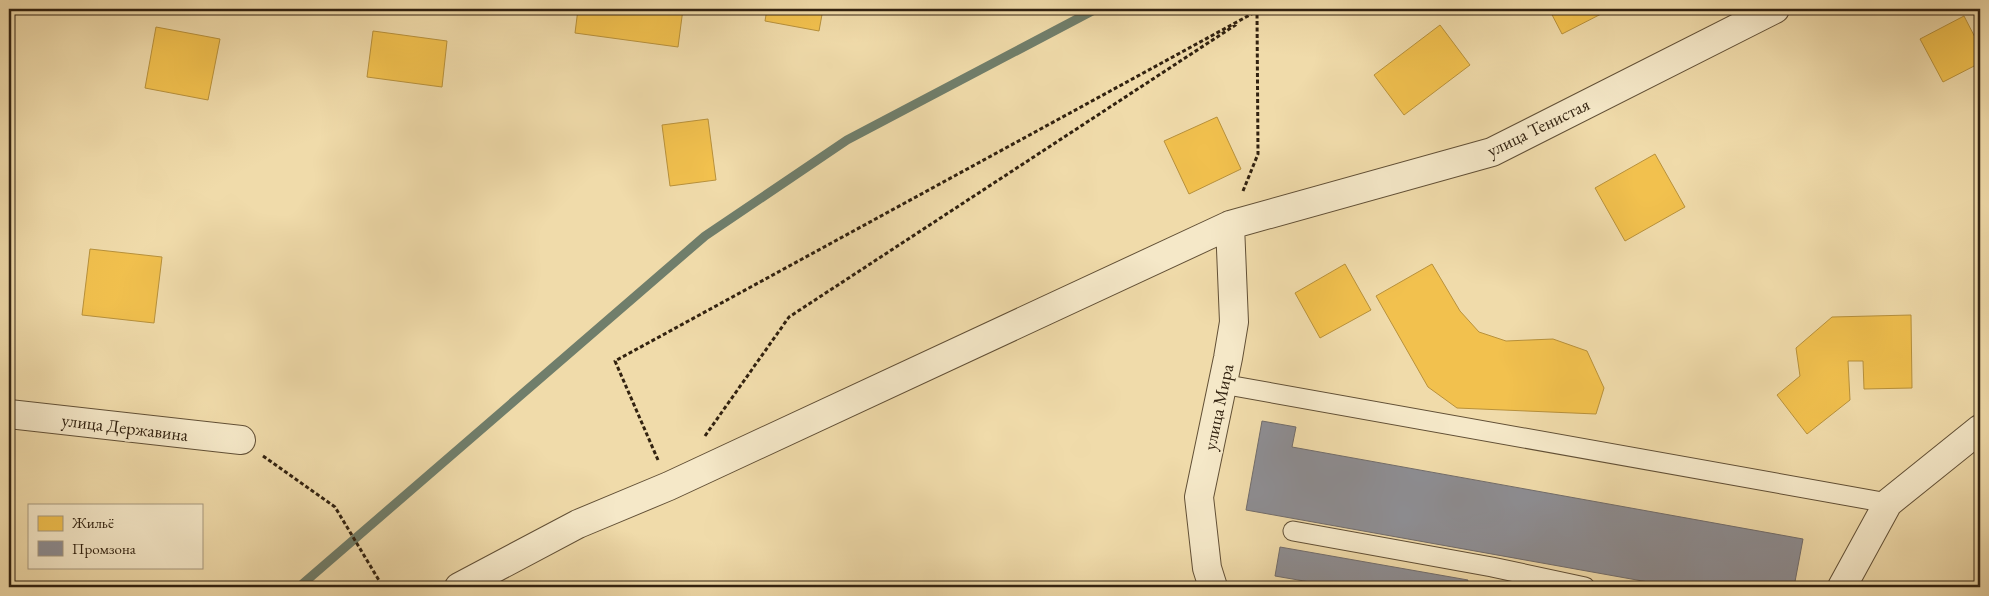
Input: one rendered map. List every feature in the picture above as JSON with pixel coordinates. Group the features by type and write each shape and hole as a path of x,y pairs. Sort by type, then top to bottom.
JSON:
{"street":[{"name":"улица Тенистая","path":"459,587 578,524 669,486 1230,225 1492,152 1775,9"},
{"name":"улица Мира","path":"1213,587 1207,568 1199,497 1234,322 1230,225"},
{"name":"улица Державина","path":"9,414 241,440"},
{"path":"1842,587 1888,503 1980,429"}],"lane":[{"path":"1222,384 1888,503"},
{"path":"1294,531 1492,567 1585,587"}],"path":[{"path":"1230,225 1258,154 1258,10"},
{"path":"704,438 789,317 1258,10"},
{"path":"669,486 615,361 1258,10"},
{"path":"241,440 334,507 383,587"}],"building: Жильё":[{"path":"578,9 683,9 678,47 575,33"},
{"path":"767,9 823,9 819,31 765,21"},
{"path":"1549,9 1603,9 1605,12 1562,34"},
{"path":"1964,16 1980,47 1980,63 1943,82 1920,39"},
{"path":"1440,25 1470,65 1404,115 1374,75"},
{"path":"156,27 220,39 208,100 145,88"},
{"path":"373,31 447,41 442,87 367,77"},
{"path":"1217,117 1241,169 1189,194 1164,141"},
{"path":"708,119 716,180 670,186 662,125"},
{"path":"1655,154 1685,207 1625,241 1595,188"},
{"path":"90,249 162,257 154,323 82,315"},
{"path":"1345,264 1371,310 1320,338 1295,293"},
{"path":"1432,264 1460,311 1479,332 1506,341 1553,339 1587,351 1604,388 1596,414 1457,408 1428,387 1376,296"},
{"path":"1911,315 1912,388 1864,389 1863,361 1848,361 1850,400 1807,434 1777,395 1800,376 1796,348 1832,317"}],"building: Промзона":[{"path":"1262,421 1296,427 1292,447 1803,539 1794,587 1676,587 1246,510"},
{"path":"1280,547 1468,580 1466,587 1339,587 1275,576"}],"waterway":[{"path":"299,587 705,236 847,140 1096,9"}]}
